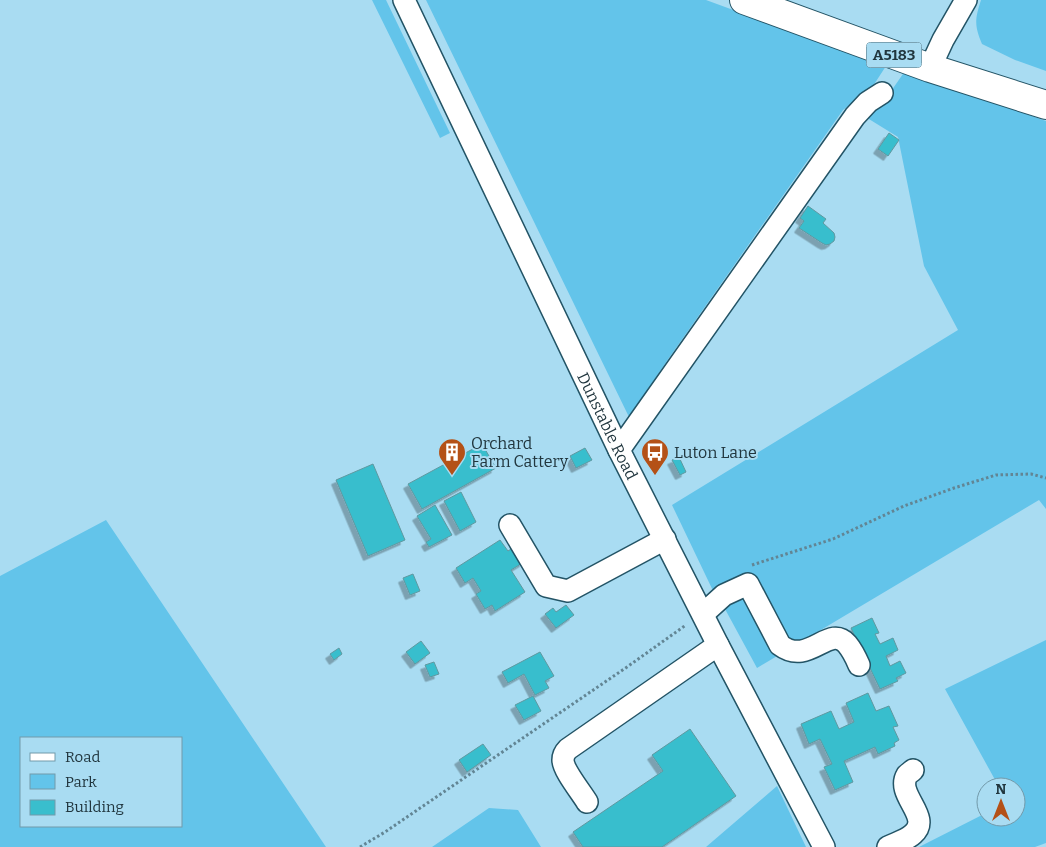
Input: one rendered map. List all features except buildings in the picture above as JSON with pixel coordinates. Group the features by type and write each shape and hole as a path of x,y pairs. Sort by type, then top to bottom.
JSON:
{"main road":[{"name":"A5183","path":"744,0 930,68 1046,105"}],"street":[{"name":"Dunstable Road","path":"404,0 619,450 824,847"},
{"path":"930,68 943,40 966,0"},
{"path":"619,450 856,116 868,102 882,93"},
{"path":"510,525 546,586 568,591 665,539"},
{"path":"703,614 724,595 748,584 780,644 785,648 796,652 810,650 829,639 836,638 843,640 848,645 859,665"},
{"path":"587,802 565,769 562,760 568,749 718,644"},
{"path":"888,847 913,835 918,827 919,819 906,792 905,785 907,776 913,770"}],"path":[{"path":"751,566 832,539 904,506 996,475 1032,474 1046,478"},
{"path":"360,847 393,827 703,614"}],"green space":[{"path":"372,0 386,0 450,133 440,138"},
{"path":"426,0 706,0 886,66 873,86 843,110 629,417"},
{"path":"981,0 1046,0 1046,71 1015,60 982,44 976,22"},
{"path":"905,71 1046,121 1046,509 1039,500 757,668 725,609 716,597 672,505 958,330 924,266 898,137 864,116 887,97"},
{"path":"106,520 326,847 0,847 0,576"},
{"path":"1046,640 1046,843 1035,847 919,847 976,818 976,827 1026,827 1026,777 993,777 945,689"},
{"path":"777,786 806,847 706,847"},
{"path":"489,808 518,810 541,847 432,847"}],"place":[{"name":"Orchard Farm Cattery","path":"452,476"},
{"name":"Luton Lane","path":"655,476"}]}
